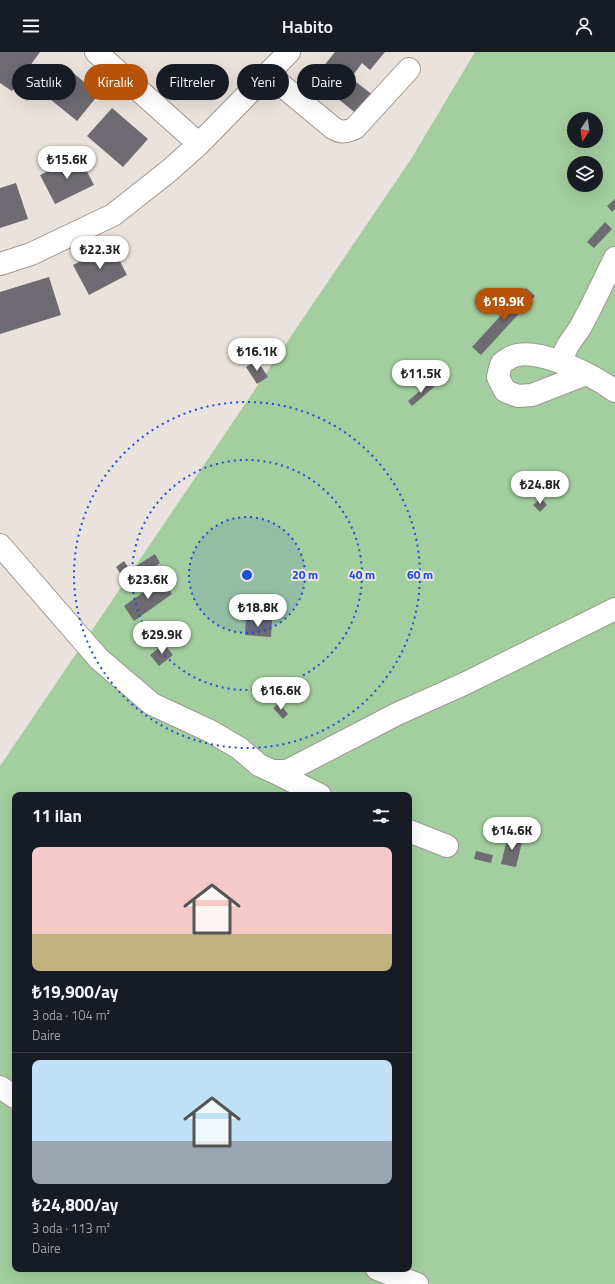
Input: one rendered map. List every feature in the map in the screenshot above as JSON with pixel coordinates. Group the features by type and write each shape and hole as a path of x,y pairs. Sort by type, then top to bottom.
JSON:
{"street":[{"path":"96,52 199,144"},
{"path":"278,64 289,52"},
{"path":"289,91 337,131 347,132 355,128 409,69"},
{"path":"0,264 31,254 113,215 170,170 199,144 242,100"},
{"path":"560,362 568,345 580,328 589,311 615,258"},
{"path":"586,374 532,395 518,396 505,391 498,377 502,363 514,355 535,355 560,362 586,374 602,382 615,391"},
{"path":"0,545 99,659 152,704 210,731 239,748 259,765 314,792"},
{"path":"272,771 287,771 397,714 615,610"},
{"path":"412,832 447,846"},
{"path":"0,1086 12,1094"},
{"path":"385,1272 417,1284"}],"green space":[{"path":"475,52 615,52 615,1284 0,1284 0,766 411,159"}],"building":[{"path":"0,52 40,52 31,64 12,64 12,91 0,83"},
{"path":"335,52 385,52 370,70 362,63 356,71 356,64 325,64"},
{"path":"76,75 84,82 84,100 94,100 77,121 51,100 76,100"},
{"path":"356,82 378,99 362,118 339,100 356,100"},
{"path":"112,108 148,139 123,167 87,136"},
{"path":"79,156 94,185 55,204 40,175"},
{"path":"16,183 28,219 0,228 0,188"},
{"path":"615,199 615,209 612,212 607,206"},
{"path":"605,222 612,229 594,248 587,242"},
{"path":"112,246 127,275 89,295 73,265"},
{"path":"49,277 61,315 0,334 0,292"},
{"path":"526,288 535,296 481,355 472,347"},
{"path":"257,360 268,377 257,384 246,367"},
{"path":"429,383 434,387 412,406 408,401"},
{"path":"541,498 547,505 540,512 533,505"},
{"path":"155,554 160,563 136,578 142,588 133,593 116,567 124,561 130,570"},
{"path":"162,579 172,594 134,621 124,606"},
{"path":"246,618 272,620 271,637 245,635"},
{"path":"164,644 173,655 159,666 150,655"},
{"path":"279,703 288,714 283,719 273,708"},
{"path":"508,835 523,838 516,867 501,864"},
{"path":"476,851 493,855 491,863 474,859"}]}
